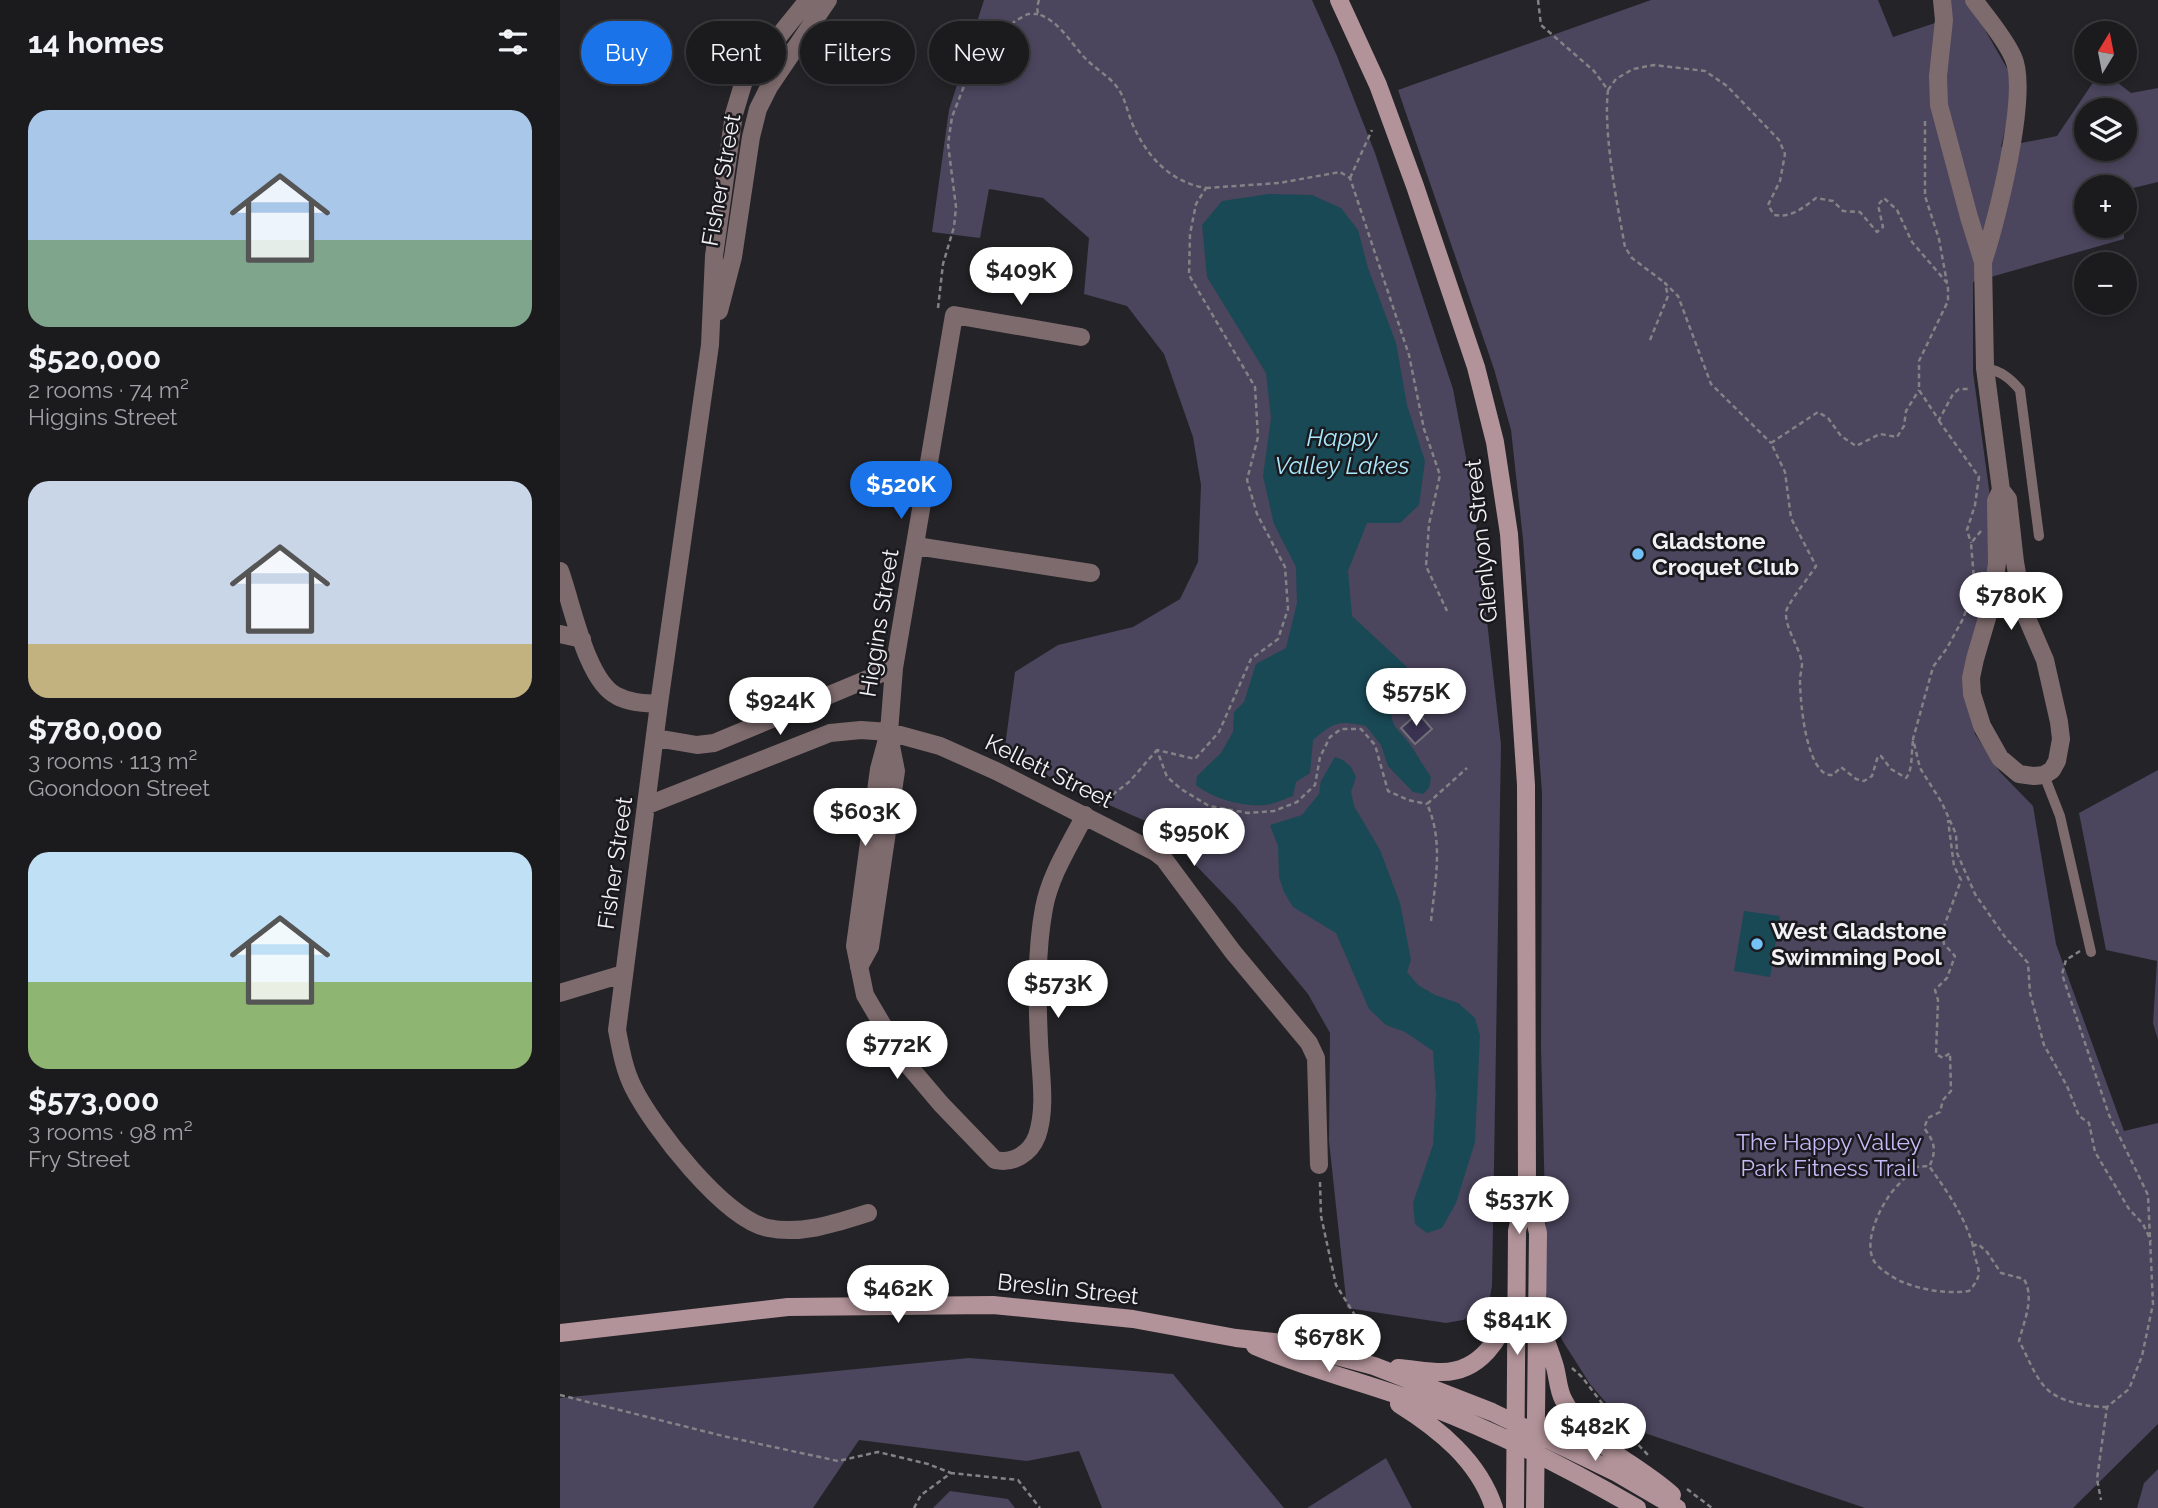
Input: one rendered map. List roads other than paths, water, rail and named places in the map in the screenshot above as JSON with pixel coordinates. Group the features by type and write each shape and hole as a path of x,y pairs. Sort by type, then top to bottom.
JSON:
{"main road":[{"name":"Glenlyon Street","path":"1339,0 1378,85 1476,367 1495,443 1509,534 1526,785 1527,1187 1517,1231 1515,1508"},
{"name":"Glenlyon Street","path":"1527,1187 1538,1233 1535,1508"},
{"path":"1374,1367 1440,1372 1464,1367 1482,1357 1495,1344 1516,1299"},
{"name":"Breslin Street","path":"560,1333 788,1307 992,1305 1133,1318 1236,1338 1292,1344 1374,1367 1516,1423 1617,1473 1677,1508"},
{"path":"1537,1316 1555,1365 1561,1396 1571,1414 1589,1433 1659,1483 1686,1508"},
{"name":"Breslin Street","path":"1236,1338 1286,1359 1428,1406 1535,1454 1637,1508"},
{"path":"1376,1388 1445,1435 1478,1477 1494,1508"}],"street":[{"name":"Fisher Street","path":"807,0 749,73 738,96 714,256 710,345 659,704 617,1030 622,1059 649,1117 708,1187 747,1220 766,1228 792,1231 832,1224 868,1213"},
{"name":"Fisher Street","path":"710,345 733,257 751,136 758,109 769,87 828,0"},
{"path":"1942,0 1944,20 1938,76 1939,105 1983,262 1985,368 2001,490 2008,499 2023,609 2045,660 2059,722 2061,739 2057,761 2052,770 2044,775 2019,774 2000,758 1982,726 1972,694 1971,678 1975,659 1992,601 1997,563 1996,501 2001,490"},
{"path":"1974,0 2014,59 2019,92 2008,164 1992,236 1983,262"},
{"name":"Higgins Street","path":"1081,337 946,314 916,546 894,668 888,732 878,769 855,946 865,995 902,1058 995,1160 1006,1162 1017,1158 1031,1149 1037,1135 1042,1098 1039,942 1044,907 1049,886 1085,815"},
{"path":"916,546 1091,573"},
{"path":"560,571 564,593 590,664 603,686 629,701 659,704"},
{"path":"560,634 582,639"},
{"path":"656,738 697,745 714,743 894,668"},
{"name":"Kellett Street","path":"648,805 830,733 861,730 888,732 940,746 1085,815 1155,852 1164,859 1233,952 1309,1043 1316,1058 1319,1165"},
{"path":"560,993 623,975"}],"lane":[{"path":"1985,368 1997,370 2010,378 2020,390 2039,536"},
{"path":"2044,775 2060,816 2090,948"}],"water":[{"name":"Happy Valley Lakes","path":"1269,194 1312,195 1341,208 1358,230 1368,268 1396,343 1407,405 1425,461 1419,505 1400,523 1367,523 1348,571 1352,616 1407,667 1409,695 1391,703 1392,717 1395,726 1431,777 1429,788 1423,794 1413,792 1388,766 1381,745 1366,726 1349,723 1332,726 1313,740 1310,773 1296,782 1293,796 1269,804 1248,805 1220,798 1196,785 1197,776 1221,753 1233,732 1234,712 1244,702 1256,664 1286,648 1297,603 1296,567 1274,524 1263,476 1271,418 1266,373 1207,277 1202,225 1222,201"},
{"path":"1335,757 1351,767 1356,777 1351,792 1354,806 1380,850 1400,903 1411,960 1407,972 1418,985 1435,995 1458,1003 1475,1018 1480,1035 1475,1142 1456,1203 1442,1228 1427,1233 1415,1224 1413,1203 1433,1145 1436,1095 1433,1051 1405,1032 1386,1025 1369,1009 1336,933 1293,907 1279,877 1278,846 1270,825 1302,815 1319,794 1321,781"},
{"name":"West Gladstone Swimming Pool","path":"1744,911 1780,916 1770,977 1734,971"}],"place":[{"name":"Gladstone Croquet Club","path":"1638,554"},
{"name":"West Gladstone Swimming Pool","path":"1757,944"}],"park label":[{"name":"The Happy Valley Park Fitness Trail","path":"1829,1155"}]}
